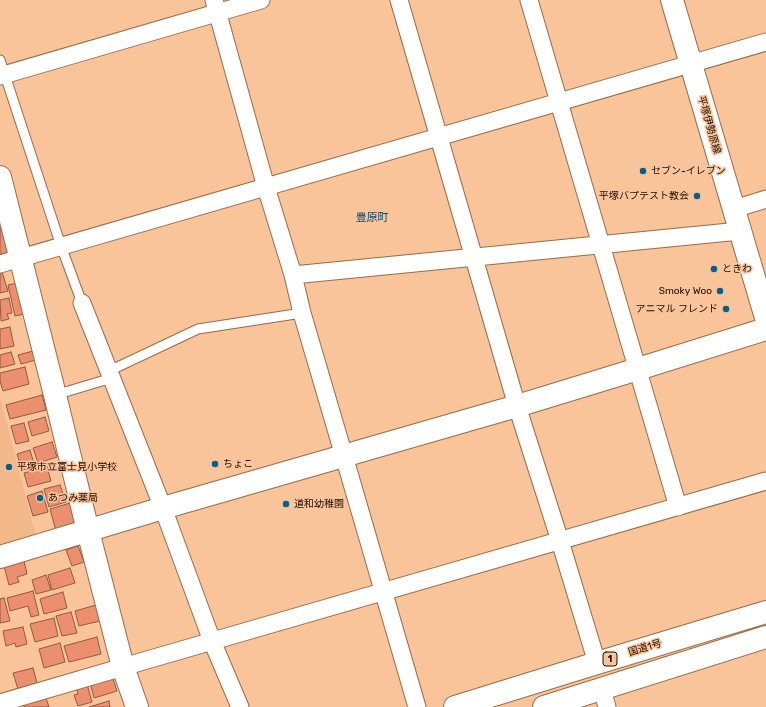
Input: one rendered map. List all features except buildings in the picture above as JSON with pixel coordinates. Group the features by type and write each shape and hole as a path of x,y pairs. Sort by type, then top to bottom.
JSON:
{"main road":[{"name":"平塚伊勢原線","path":"672,0 766,318"},
{"path":"0,177 10,261 55,395 122,667 137,707"},
{"path":"0,557 163,508 517,406 766,329"},
{"name":"国道1号","path":"455,707 766,612"},
{"path":"544,707 605,698 766,637"}],"street":[{"path":"2,70 216,6 261,0"},
{"path":"399,0 517,406 597,663"},
{"path":"529,0 678,506"},
{"path":"216,6 266,187 293,274 302,313 417,707"},
{"path":"10,261 766,42"},
{"path":"734,209 766,199"},
{"path":"293,274 740,231"},
{"path":"82,303 163,508 212,641 240,707"},
{"path":"0,703 766,481"}],"lane":[{"path":"2,70 61,246 82,303"},
{"path":"55,395 111,375 198,329 302,313"}],"shaded area":[{"name":"平塚市立富士見小学校","path":"0,397 36,537 0,547"}],"place":[{"name":"セブン-イレブン","path":"643,171"},
{"name":"平塚バプテスト教会","path":"697,196"},
{"name":"ときわ","path":"714,269"},
{"name":"Smoky Woo","path":"720,291"},
{"name":"アニマル フレンド","path":"726,309"},
{"name":"ちょこ","path":"215,464"},
{"name":"平塚市立富士見小学校","path":"9,467"},
{"name":"あつみ薬局","path":"40,498"},
{"name":"道和幼稚園","path":"286,504"}],"district":[{"name":"豊原町","path":"372,218"}]}
